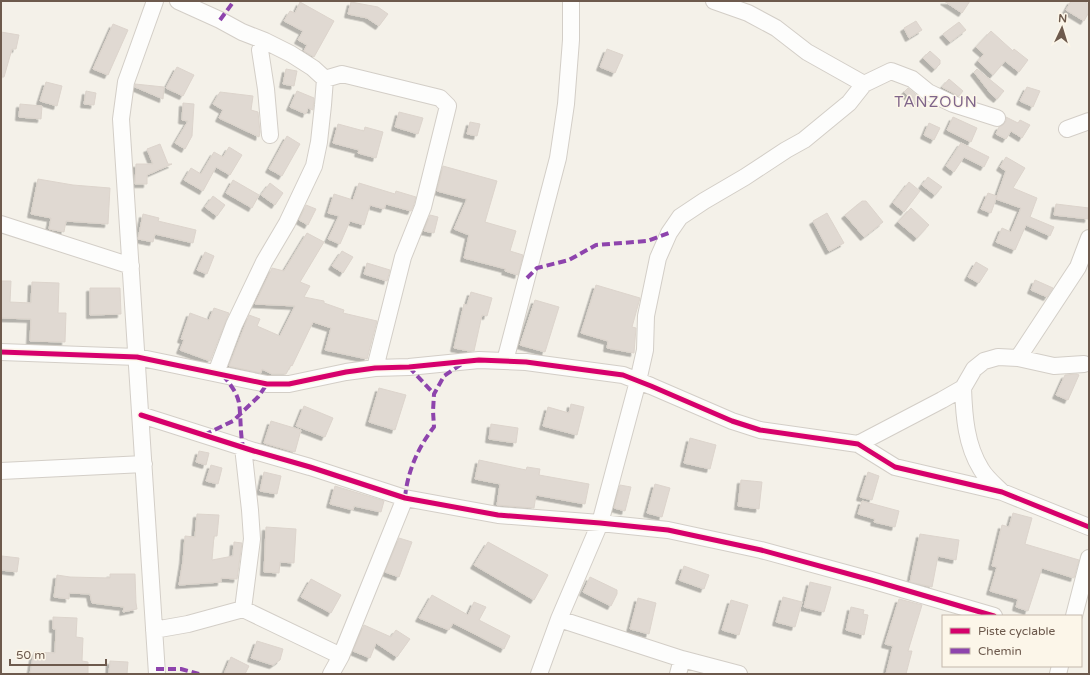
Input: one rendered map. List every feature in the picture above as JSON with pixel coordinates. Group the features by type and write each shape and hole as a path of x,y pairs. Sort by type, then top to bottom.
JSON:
{"street":[{"path":"155,1 126,82 121,119 157,674"},
{"path":"178,1 220,20 242,32 265,41 313,68 325,79"},
{"path":"505,361 558,158 566,104 571,40 571,1"},
{"path":"717,1 748,13 776,28 807,52 864,84"},
{"path":"265,41 260,50 266,90 270,135"},
{"path":"539,674 559,619 600,523 645,350 646,316 658,258 669,233 680,218 804,140 849,103 864,84 891,71 912,79 928,92 953,104 996,118"},
{"path":"325,79 342,74 440,98 448,106 423,207 403,256 375,368"},
{"path":"216,373 234,325 264,262 287,223 314,166 323,105 325,79"},
{"path":"1067,129 1089,121"},
{"path":"1,224 130,266"},
{"path":"1018,358 1078,267 1089,238"},
{"path":"1,352 137,357 267,384 288,384 346,372 375,368 409,367 479,360 526,362 623,375 718,415 760,430 858,444 895,467 1002,492 1089,527"},
{"path":"858,444 963,388 974,369 984,361 998,357 1018,358 1054,366 1084,364"},
{"path":"963,388 964,416 970,445 981,470 1002,492"},
{"path":"140,415 405,498 498,515 668,530 761,550 886,584 991,615"},
{"path":"243,448 252,539 243,609"},
{"path":"1,471 144,464"},
{"path":"331,674 341,656 405,498"},
{"path":"1089,559 1089,568"},
{"path":"1074,615 1089,559"},
{"path":"154,630 188,624 243,609 341,656"},
{"path":"559,619 680,666 739,674"}],"building":[{"path":"944,1 970,1 962,13"},
{"path":"1071,1 1084,1 1089,4 1089,12 1084,21 1066,10"},
{"path":"300,2 334,21 314,57 304,51 307,45 298,40 303,31 284,21 290,11 295,13"},
{"path":"351,2 378,7 388,14 379,26 367,18 348,14"},
{"path":"916,21 922,30 909,38 904,28"},
{"path":"959,22 966,30 950,42 943,34"},
{"path":"113,24 128,30 108,75 93,69"},
{"path":"991,31 1013,51 1014,49 1028,60 1019,72 1005,61 993,75 978,61 984,54 976,47"},
{"path":"1,32 19,35 16,49 12,49 4,77 1,77"},
{"path":"607,49 623,55 615,73 600,67"},
{"path":"930,51 940,60 940,64 935,69 923,58"},
{"path":"177,67 194,75 183,96 166,88"},
{"path":"286,69 297,71 294,86 283,84"},
{"path":"977,69 1004,91 997,99 991,94 974,72"},
{"path":"949,79 963,91 959,96 942,87"},
{"path":"46,82 62,86 57,106 40,101"},
{"path":"135,84 164,87 163,99 135,87"},
{"path":"1027,87 1040,91 1033,107 1020,101"},
{"path":"908,88 921,99 916,104 904,92"},
{"path":"86,91 96,93 94,105 84,104"},
{"path":"297,91 314,98 313,110 308,108 306,114 290,107"},
{"path":"220,92 253,96 251,110 258,112 259,137 219,118 223,110 213,104"},
{"path":"183,103 194,104 192,136 185,149 175,143 188,121 182,120"},
{"path":"20,104 42,106 41,119 19,117"},
{"path":"399,112 423,118 418,134 395,127"},
{"path":"953,117 977,128 971,142 947,130"},
{"path":"1006,117 1018,123 1020,120 1030,125 1022,138 1011,131 1006,139 996,134 999,127 1006,121"},
{"path":"470,122 480,124 477,136 467,134"},
{"path":"929,123 940,128 934,140 924,135"},
{"path":"338,124 364,131 365,127 383,132 376,158 358,153 359,150 333,143"},
{"path":"287,136 300,144 282,176 269,169"},
{"path":"961,143 989,157 984,167 964,157 954,172 946,166"},
{"path":"160,144 168,164 172,164 147,175 147,184 135,184 136,164 153,164 147,149"},
{"path":"229,147 242,155 230,175 216,167 203,191 184,180 191,168 201,174 214,152 223,157"},
{"path":"1006,157 1025,168 1013,188 1037,198 1030,217 1054,227 1050,236 1026,225 1015,250 996,242 1002,228 1011,232 1021,208 996,199 1006,171 1000,167"},
{"path":"443,166 497,181 485,222 516,231 510,251 523,255 518,275 505,271 506,269 464,258 469,235 454,229 467,199 437,191"},
{"path":"928,177 942,187 935,195 922,185"},
{"path":"38,179 73,185 110,188 108,224 66,221 64,232 49,229 51,218 31,214"},
{"path":"233,180 259,195 252,208 226,193"},
{"path":"909,182 920,191 904,212 893,203"},
{"path":"270,183 283,193 275,205 261,195"},
{"path":"359,183 395,194 396,191 416,197 413,207 411,211 386,204 384,209 370,205 364,225 350,221 340,244 328,239 339,216 328,213 334,194 353,200"},
{"path":"988,193 997,196 991,213 981,209"},
{"path":"213,196 225,205 217,216 205,207"},
{"path":"862,201 866,201 883,222 864,237 845,215"},
{"path":"1056,204 1089,208 1088,219 1054,215"},
{"path":"306,205 316,209 308,225 299,220"},
{"path":"911,208 929,225 917,238 898,222"},
{"path":"827,213 844,243 829,251 813,221"},
{"path":"143,214 159,218 158,221 196,230 193,243 155,234 153,242 138,239"},
{"path":"430,215 438,217 434,233 424,231"},
{"path":"307,233 324,242 300,282 310,286 304,297 324,301 324,303 344,310 343,313 377,321 367,359 325,350 331,328 313,322 292,366 291,365 286,374 272,374 262,369 261,373 229,366 249,315 260,319 257,326 280,336 295,306 255,304 272,268 284,271"},
{"path":"342,251 353,257 343,273 332,266"},
{"path":"205,252 214,256 207,274 197,270"},
{"path":"976,262 988,269 979,283 968,277"},
{"path":"367,263 390,270 387,281 364,274"},
{"path":"1035,280 1053,288 1047,297 1031,290"},
{"path":"1,281 11,281 10,302 31,303 32,282 59,283 58,313 66,313 65,342 30,341 31,319 1,318"},
{"path":"596,285 640,298 632,327 636,328 634,353 607,348 608,341 581,333"},
{"path":"90,288 120,288 121,314 90,315"},
{"path":"471,292 492,298 487,316 482,315 474,351 454,348 464,304 467,305"},
{"path":"535,300 559,307 545,352 520,345"},
{"path":"214,308 229,313 210,361 180,350 184,340 181,339 190,313 209,320"},
{"path":"1065,375 1079,375 1068,400 1056,395"},
{"path":"379,388 406,395 395,430 369,422"},
{"path":"571,404 584,407 577,435 543,426 548,407 569,413"},
{"path":"304,406 333,418 325,437 296,426"},
{"path":"271,421 301,430 295,452 264,443"},
{"path":"491,424 518,428 516,443 489,439"},
{"path":"690,438 716,445 710,469 684,463"},
{"path":"199,451 209,453 206,465 196,462"},
{"path":"479,460 526,470 527,467 540,469 539,475 589,484 585,504 536,495 534,508 497,505 500,484 475,479"},
{"path":"211,465 222,468 218,484 206,481"},
{"path":"264,472 281,476 277,494 260,491"},
{"path":"868,472 879,476 872,500 860,497"},
{"path":"741,480 762,482 759,509 738,506"},
{"path":"655,484 670,488 662,517 647,513"},
{"path":"620,485 631,487 625,511 614,508"},
{"path":"335,486 384,501 381,512 354,506 353,510 330,504"},
{"path":"862,501 899,511 895,527 874,522 875,519 858,514"},
{"path":"1013,513 1032,518 1025,544 1079,560 1074,578 1042,568 1028,611 1016,607 1018,599 990,591 997,567 992,566 1002,525 1009,527"},
{"path":"197,514 219,515 217,536 214,536 212,560 233,556 234,542 242,543 237,579 221,578 221,582 179,585 185,536 195,537"},
{"path":"266,527 296,529 294,563 280,562 279,573 264,572"},
{"path":"920,534 959,540 956,560 938,556 932,587 910,582"},
{"path":"399,538 412,542 399,577 385,572"},
{"path":"488,542 548,575 534,600 474,565"},
{"path":"2,556 19,558 17,572 1,570"},
{"path":"684,566 709,575 704,589 679,580"},
{"path":"110,574 135,574 137,609 123,612 124,607 92,603 90,594 69,593 69,599 54,597 57,575 70,577 110,578"},
{"path":"590,577 617,590 617,594 611,606 583,592"},
{"path":"311,579 341,595 331,613 301,597"},
{"path":"810,582 831,587 824,612 804,607"},
{"path":"432,595 468,615 474,602 486,607 479,620 510,636 504,649 453,623 449,630 419,618"},
{"path":"783,597 802,602 795,627 776,622"},
{"path":"638,598 656,603 649,634 630,629"},
{"path":"899,599 922,605 908,651 912,651 906,674 886,674 893,646 885,644"},
{"path":"731,600 748,605 739,635 722,630"},
{"path":"851,607 864,610 863,614 868,615 864,635 846,630"},
{"path":"53,617 77,618 76,637 83,638 82,661 88,662 88,674 30,674 34,652 55,653 56,629 53,629"},
{"path":"364,625 391,637 396,630 410,639 397,657 376,643 370,658 353,651"},
{"path":"257,641 283,649 280,660 273,665 251,658"},
{"path":"231,657 249,666 245,674 224,674"},
{"path":"110,661 128,662 127,674 109,674"}],"marked path":[{"path":"220,20 234,1"},
{"path":"527,278 537,268 569,260 596,245 647,241 669,233"},
{"path":"405,498 408,479 414,461 423,443 434,427 434,394 444,376 463,363"},
{"path":"409,367 434,394"},
{"path":"223,375 238,399 243,447"},
{"path":"204,435 233,421 258,397 267,384"},
{"path":"156,669 181,669 199,674"}],"cycle path":[{"path":"1,352 137,357 267,384 289,384 346,372 375,368 409,367 479,360 526,362 623,375 732,421 760,430 858,444 895,467 1002,492 1089,527"},
{"path":"141,415 405,498 498,515 668,530 761,550 991,615"}],"district":[{"name":"TANZOUN","path":"936,102"}]}
